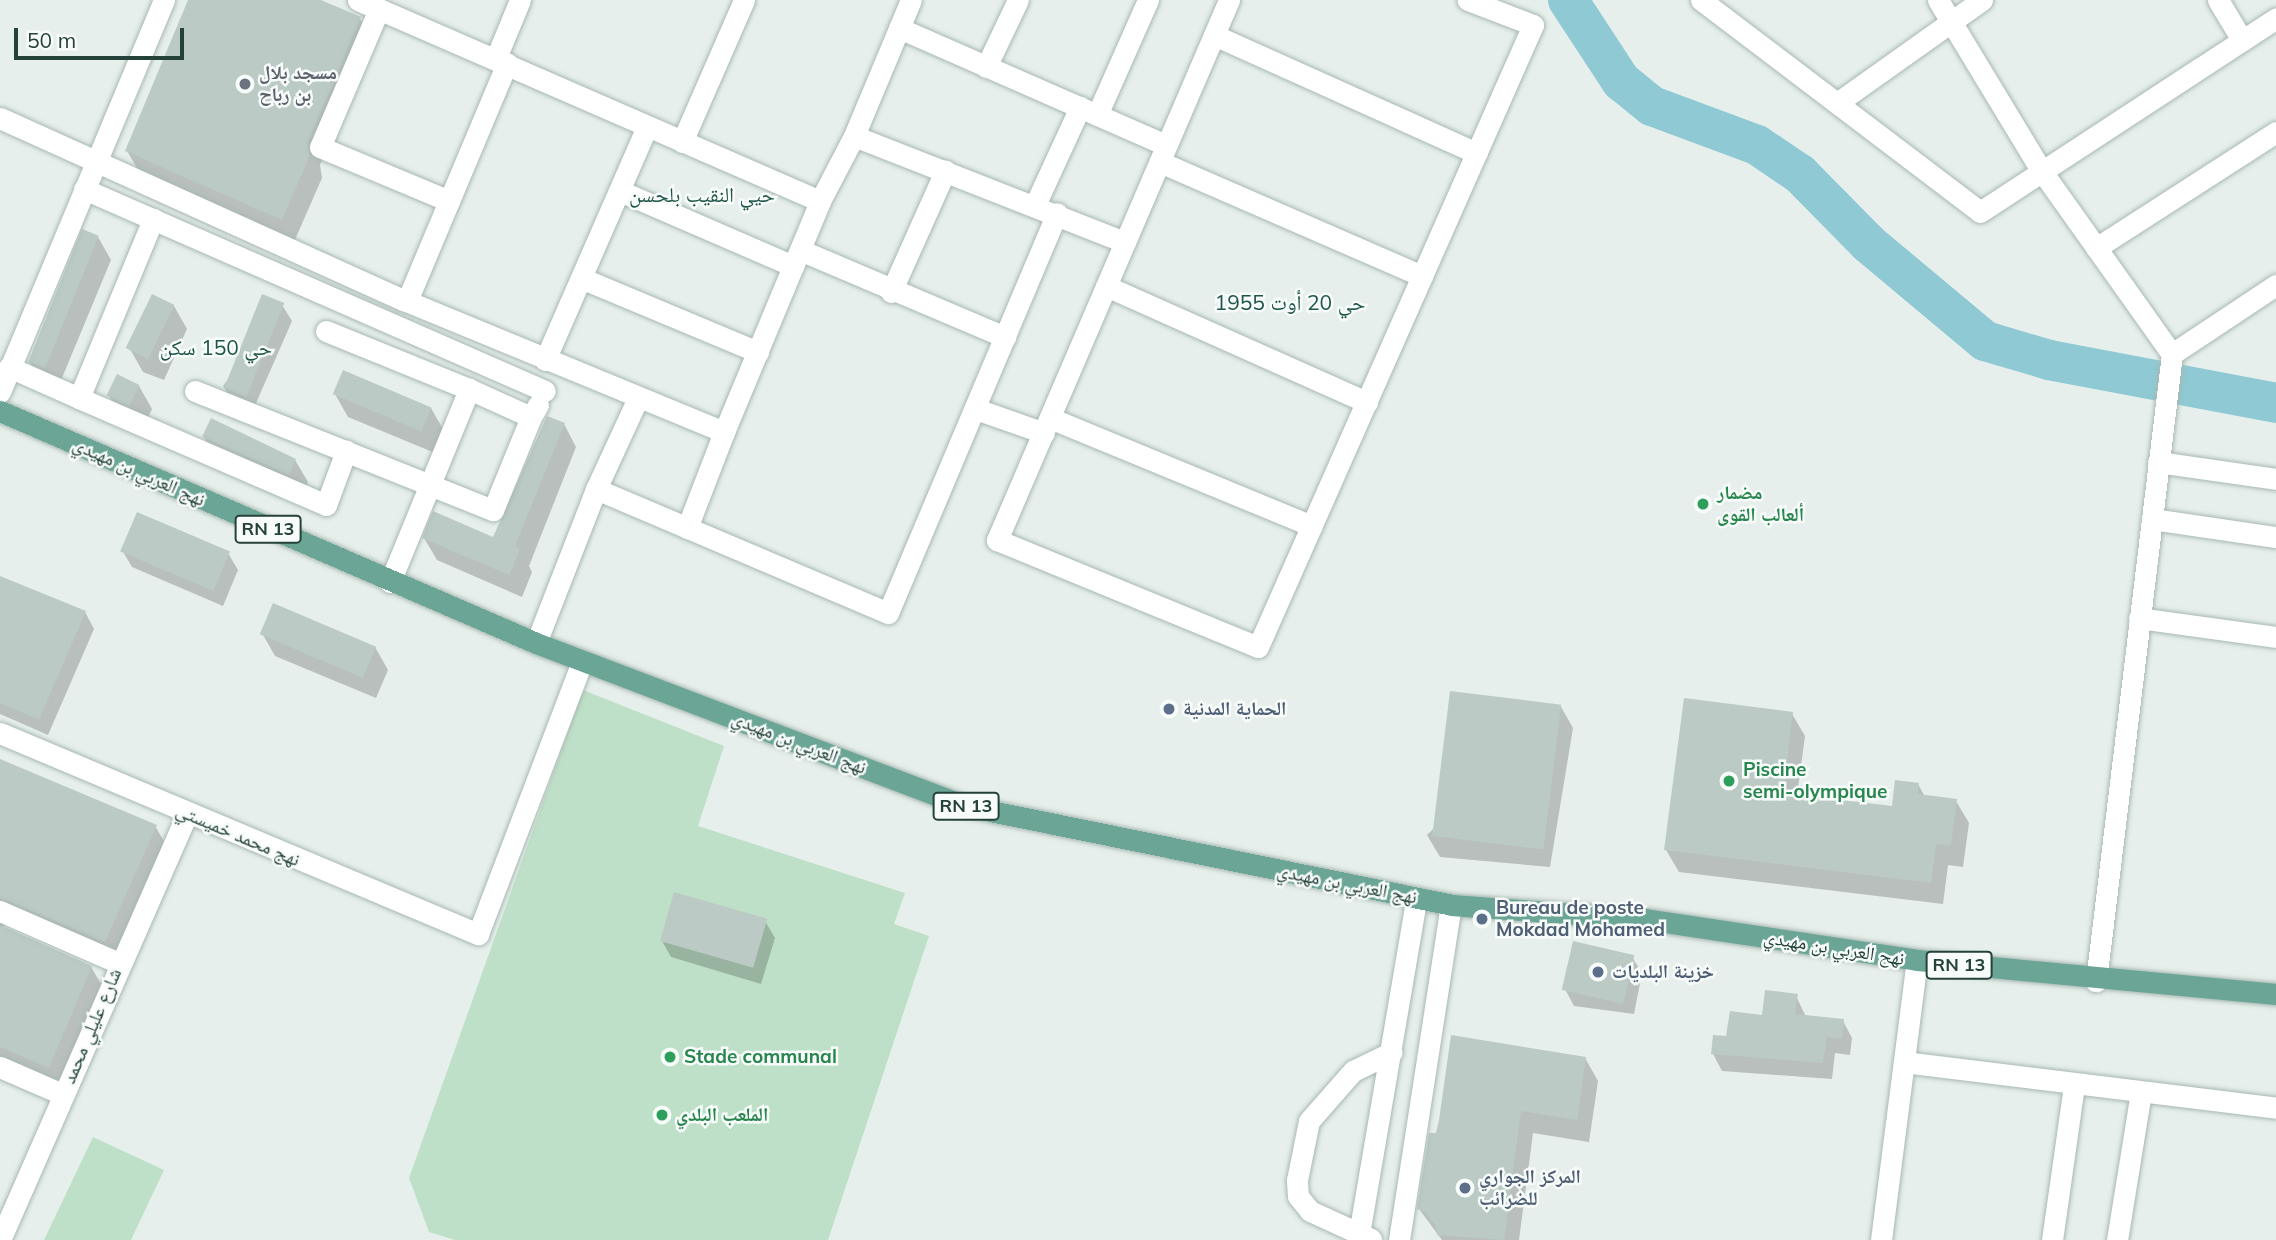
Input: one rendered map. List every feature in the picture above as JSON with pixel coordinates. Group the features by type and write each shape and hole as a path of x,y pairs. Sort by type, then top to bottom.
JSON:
{"main road":[{"name":"نهج العربي بن مهيدي","path":"0,411 536,643 966,806 1451,905 1644,919"},
{"name":"نهح العربي بن مهيدي","path":"1644,919 1917,960 2096,981 2276,994"}],"street":[{"path":"0,392 164,0"},
{"path":"358,0 502,60 646,127 820,201"},
{"path":"408,301 502,60 520,0"},
{"path":"682,142 744,0"},
{"path":"687,528 820,201 854,136 911,0"},
{"path":"986,67 1017,0"},
{"path":"1035,205 1149,0"},
{"path":"1229,0 997,540 1258,647 1533,24 1468,0"},
{"path":"1700,0 1980,212 2276,18"},
{"path":"1938,0 2041,170 2171,355 2096,981"},
{"path":"1837,103 1950,20 1982,0"},
{"path":"2218,0 2242,40"},
{"path":"379,9 320,147 449,201"},
{"path":"899,28 1088,111 1162,153 1422,276"},
{"path":"1214,35 1477,153"},
{"path":"0,118 408,301 724,432"},
{"path":"195,391 494,510 531,417 545,391 580,278 646,127"},
{"path":"2096,248 2276,132"},
{"path":"854,136 1125,242"},
{"path":"891,292 945,171"},
{"path":"84,189 545,391"},
{"path":"620,191 1005,337"},
{"path":"596,489 888,612 1057,214"},
{"path":"79,398 153,219"},
{"path":"580,278 758,352"},
{"path":"2171,355 2276,285"},
{"path":"1106,286 1367,402"},
{"path":"326,331 531,417"},
{"path":"9,367 326,505 346,451"},
{"path":"390,582 468,389"},
{"path":"536,643 596,489 638,398"},
{"path":"976,409 1047,426 1312,526"},
{"path":"2158,462 2276,479"},
{"path":"2152,519 2276,537"},
{"path":"2140,618 2276,637"},
{"name":"نهج محمد خميستي","path":"0,733 187,814 478,934 582,661"},
{"name":"شارع عليلي محمد","path":"0,1240 119,962 187,814"},
{"path":"1392,1052 1353,1071 1309,1121 1297,1180 1298,1196 1310,1211 1363,1238 1416,899"},
{"path":"1399,1240 1451,905"},
{"path":"0,911 119,962"},
{"path":"1881,1240 1917,960"},
{"path":"1904,1062 2276,1108"},
{"path":"0,1068 62,1094"},
{"path":"2052,1240 2074,1085"},
{"path":"2117,1240 2141,1092"}],"green space":[{"name":"Stade communal","path":"583,690 724,746 698,826 905,893 894,924 929,936 828,1240 455,1240 429,1232 409,1178"},
{"path":"93,1137 164,1170 131,1240 44,1240"}],"building":[{"name":"مسجد بلال بن رباح","path":"188,0 321,0 361,17 308,142 310,155 282,220 125,151"},
{"path":"82,229 99,236 45,368 28,362"},
{"path":"152,294 174,305 148,359 126,348"},
{"path":"262,294 284,303 246,397 224,388"},
{"path":"343,370 431,408 421,431 333,394"},
{"path":"117,374 139,385 129,407 106,396"},
{"path":"547,416 565,423 515,546 520,549 509,575 422,538 433,511 493,537"},
{"path":"211,418 296,459 289,475 202,437"},
{"path":"137,512 230,551 213,591 120,552"},
{"path":"0,576 86,611 39,720 0,703"},
{"path":"273,603 376,647 363,678 260,634"},
{"path":"1450,691 1561,705 1543,850 1432,836"},
{"path":"1684,698 1793,712 1783,793 1892,806 1895,780 1919,783 1918,794 1957,799 1951,846 1936,844 1931,883 1664,850"},
{"path":"0,759 157,825 105,942 0,898"},
{"path":"674,892 767,919 753,968 660,941"},
{"path":"0,925 92,966 49,1068 0,1047"},
{"name":"خزينة البلديات","path":"1573,941 1634,955 1623,1004 1562,990"},
{"path":"1765,990 1798,994 1795,1014 1844,1019 1842,1039 1827,1037 1823,1063 1711,1054 1713,1035 1726,1036 1730,1011 1762,1015"},
{"path":"1451,1035 1586,1057 1577,1120 1521,1111 1504,1240 1437,1235 1436,1226 1425,1212 1417,1209 1429,1133 1436,1133 1439,1120"}],"waterway":[{"path":"1568,0 1621,81 1652,106 1757,145 1800,174 1869,244 1985,341 2049,360 2276,403"}],"place":[{"name":"مسجد بلال بن رباح","path":"245,84"},
{"name":"مضمار ألعالب القوى","path":"1703,504"},
{"name":"الحماية المدنية","path":"1169,709"},
{"name":"Piscine semi-olympique","path":"1729,781"},
{"name":"Bureau de poste Mokdad Mohamed","path":"1482,919"},
{"name":"خزينة البلديات","path":"1598,972"},
{"name":"Stade communal","path":"670,1057"},
{"name":"الملعب البلدي","path":"662,1115"},
{"name":"المركز الجواري للضرائب","path":"1465,1188"}],"district":[{"name":"حيي النقيب بلحسن","path":"702,194"},
{"name":"حي 20 أوت 1955","path":"1290,302"},
{"name":"حي 150 سكن","path":"216,347"}]}
